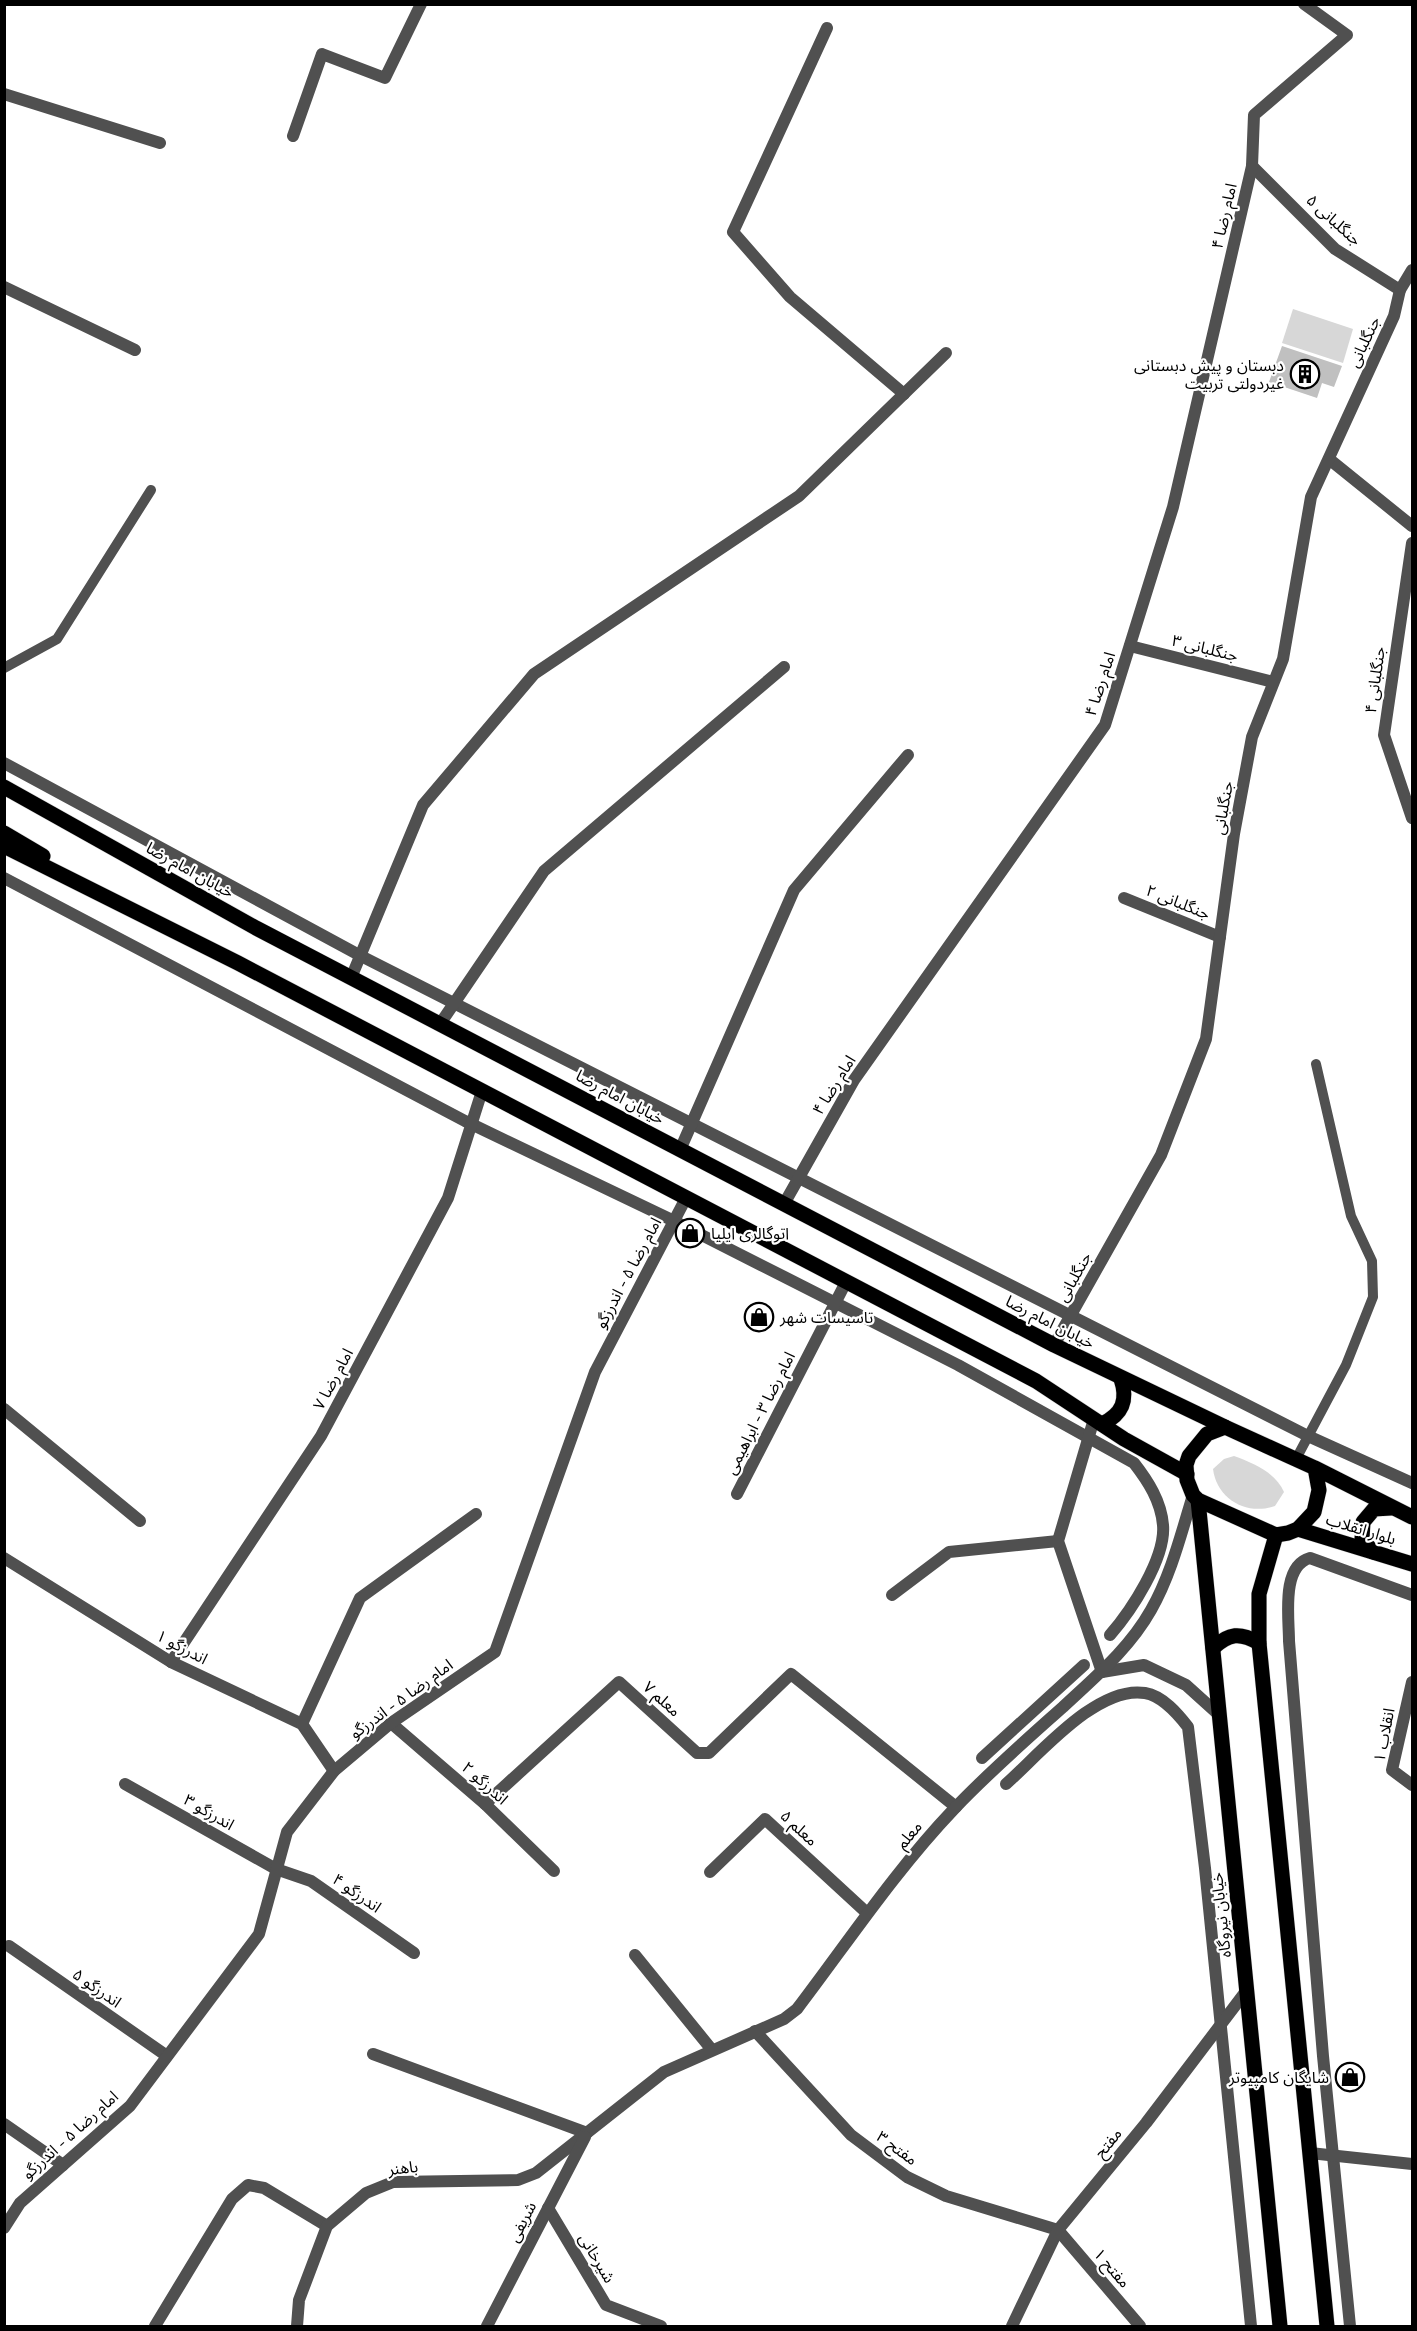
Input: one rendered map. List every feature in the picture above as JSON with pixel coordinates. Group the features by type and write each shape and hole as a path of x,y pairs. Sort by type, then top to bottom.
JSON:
{"main road":[{"name":"خیابان امام رضا","path":"4,787 256,928 1054,1345 1121,1379 1296,1460"},
{"path":"4,832 28,845 69,876"},
{"path":"4,846 69,876 1036,1380 1098,1422 1187,1474"},
{"path":"1098,1422 1115,1418 1123,1407 1125,1392 1121,1379"},
{"path":"1187,1474 1186,1465 1194,1448 1207,1434 1225,1427"},
{"name":"بلوار انقلاب","path":"1296,1460 1413,1517"},
{"path":"1196,1498 1276,1535 1298,1529 1314,1512 1319,1490 1315,1468"},
{"name":"خیابان نیروگاه","path":"1187,1474 1196,1498 1213,1648 1217,1713 1280,2326"},
{"path":"1373,1552 1362,1539 1363,1522 1374,1509 1391,1508"},
{"name":"بلوار انقلاب","path":"1298,1529 1413,1564"},
{"path":"1276,1535 1259,1594 1259,1643 1327,2326"},
{"path":"1213,1648 1226,1636 1244,1634 1259,1643"}],"street":[{"path":"293,136 322,54 385,78 421,4"},
{"name":"امام رضا ۴","path":"784,1204 854,1080 1104,725 1173,507 1252,166 1254,115 1347,35 1304,4"},
{"path":"827,28 733,232 790,297 904,394"},
{"path":"4,94 160,142"},
{"name":"جنگلبانی ۵","path":"1252,166 1335,249 1400,290"},
{"name":"جنگلبانی","path":"1054,1345 1161,1155 1206,1039 1252,737 1282,659 1311,498 1394,316 1400,290 1413,270"},
{"path":"4,287 135,350"},
{"path":"351,978 423,805 534,674 799,496 946,353"},
{"path":"1329,459 1413,526"},
{"name":"جنگلبانی ۴","path":"1413,543 1384,735 1413,818"},
{"name":"جنگلبانی ۳","path":"1130,646 1273,682"},
{"path":"440,1024 544,870 784,667"},
{"path":"680,1149 794,890 908,755"},
{"path":"4,763 454,1004 1308,1436 1413,1483"},
{"path":"4,878 472,1124 674,1221 958,1365 1134,1463 1152,1486 1163,1523 1163,1536 1136,1603 1110,1635"},
{"name":"جنگلبانی ۲","path":"1124,898 1220,937"},
{"name":"امام رضا ۷","path":"171,1662 321,1436 448,1198 482,1091"},
{"name":"امام رضا ۵ - اندرزگو","path":"4,2228 20,2203 130,2106 259,1934 287,1832 334,1771 391,1723 495,1652 595,1372 686,1198"},
{"name":"امام رضا ۳ - ابراهیمی","path":"737,1494 846,1282"},
{"path":"4,1409 140,1521"},
{"path":"1098,1422 1089,1438 1058,1540 1102,1672 1144,1665 1186,1685 1217,1713"},
{"name":"معلم","path":"587,2133 664,2072 784,2019 797,2009 867,1913 956,1807 1102,1672 1151,1610 1171,1567 1196,1498"},
{"path":"334,1771 302,1724 360,1599 476,1514"},
{"path":"892,1594 949,1552 1058,1540"},
{"name":"اندرزگو ۱","path":"4,1558 171,1662 302,1724"},
{"path":"1350,2326 1323,2056 1288,1641 1293,1571 1303,1560 1310,1558 1413,1595"},
{"path":"982,1758 1084,1665"},
{"name":"معلم ۷","path":"485,1804 619,1682 697,1753 709,1753 791,1674 956,1807"},
{"name":"انقلاب ۱","path":"1413,1682 1392,1770 1413,1785"},
{"path":"1006,1784 1078,1718 1117,1695 1144,1693 1159,1699 1179,1715 1188,1727 1251,2326"},
{"name":"اندرزگو ۲","path":"391,1723 485,1804 554,1871"},
{"name":"اندرزگو ۳","path":"125,1784 276,1869"},
{"name":"معلم ۵","path":"710,1872 765,1819 867,1913"},
{"name":"اندرزگو ۴","path":"276,1869 311,1881 414,1953"},
{"name":"اندرزگو ۵","path":"9,1946 167,2056"},
{"path":"635,1955 712,2050"},
{"name":"مفتح","path":"1012,2326 1058,2230 1146,2123 1247,1990"},
{"name":"مفتح ۳","path":"755,2031 851,2134 907,2177 946,2196 1058,2230"},
{"path":"373,2054 587,2133"},
{"path":"4,2124 63,2165"},
{"name":"شریفی","path":"487,2326 587,2133"},
{"name":"باهنر","path":"297,2326 299,2300 327,2226 366,2193 393,2182 518,2180 536,2173 587,2133"},
{"path":"1310,2153 1413,2164"},
{"path":"155,2326 232,2199 248,2185 264,2188 327,2226"},
{"name":"شیرخانی","path":"548,2208 606,2305 660,2326"},
{"name":"مفتح ۱","path":"1058,2230 1140,2326"}],"lane":[{"path":"4,668 57,639 151,490"},
{"path":"1296,1460 1346,1365 1373,1297 1372,1261 1351,1216 1316,1064"}],"shaded area":[{"path":"1293,309 1353,329 1343,363 1282,343"},
{"path":"1234,1456 1263,1469 1280,1485 1284,1492 1275,1506 1264,1509 1244,1507 1227,1497 1220,1489 1213,1469 1224,1459"}],"building":[{"name":"دبستان و پیش دبستانی غیردولتی تربیت","path":"1282,346 1342,366 1334,387 1322,383 1317,398 1269,382"}],"place":[{"name":"دبستان و پیش دبستانی غیردولتی تربیت","path":"1305,374"},
{"name":"اتوگالری ایلیا","path":"690,1233"},
{"name":"تاسیسات شهر","path":"759,1317"},
{"name":"شایگان کامپیوتر","path":"1350,2077"}]}
